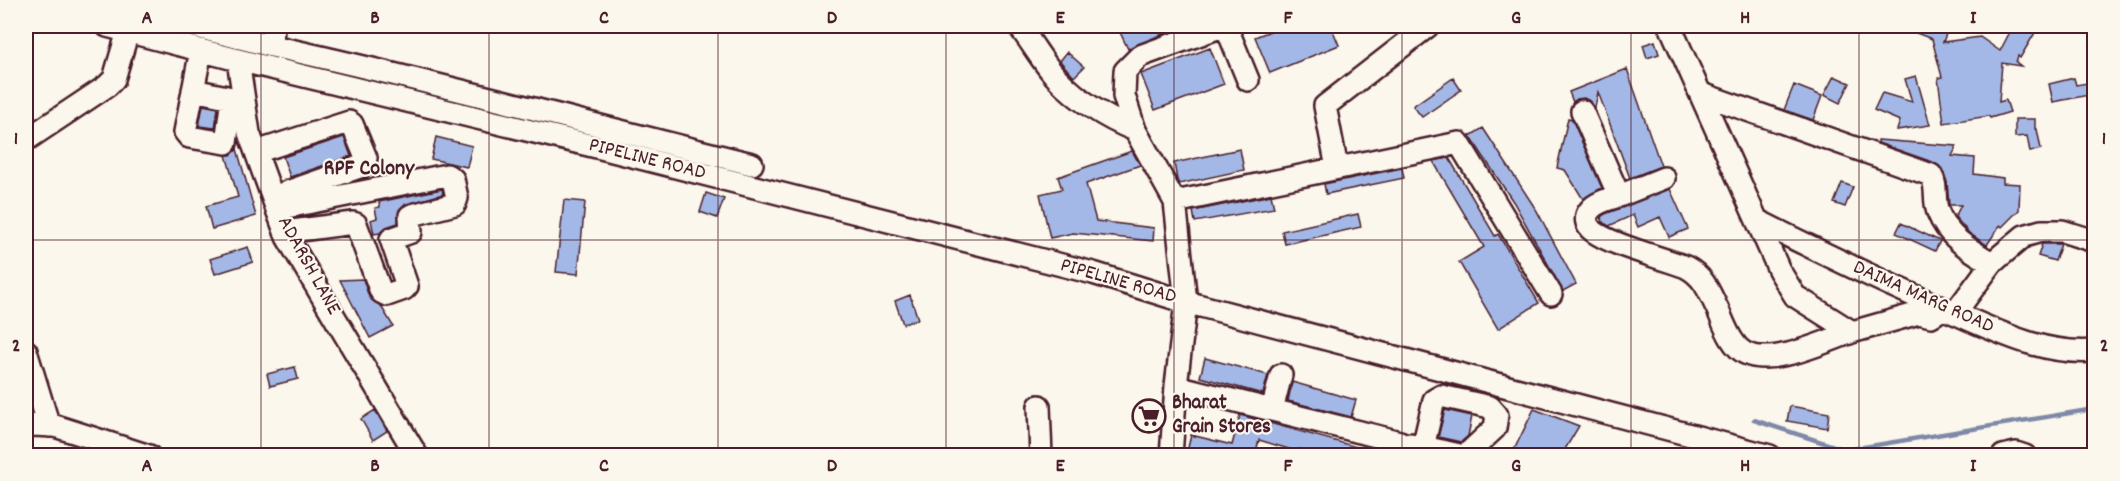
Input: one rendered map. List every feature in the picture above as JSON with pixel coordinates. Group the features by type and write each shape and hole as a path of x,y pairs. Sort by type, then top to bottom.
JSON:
{"street":[{"name":"PIPELINE ROAD","path":"107,26 1081,270 1186,302 1770,456"},
{"path":"193,26 273,36 537,111 752,164"},
{"path":"1019,26 1056,77 1086,104 1110,120 1135,130"},
{"path":"1170,456 1186,302 1175,202 1135,130 1124,96 1125,71 1140,56 1225,26 1248,80"},
{"path":"1337,168 1326,106 1427,26"},
{"path":"1670,26 1779,270 1795,296 1852,332"},
{"path":"26,140 114,79 128,31"},
{"path":"193,90 232,99 227,140 223,143 189,137 186,134 193,90 201,50"},
{"name":"ADARSH LANE","path":"238,60 253,143 285,232 417,456"},
{"path":"1702,94 1931,174 1934,180 1938,212 1957,242 1992,263"},
{"path":"1582,111 1619,196"},
{"path":"228,134 253,143 349,122 352,124 366,158 365,163 275,203"},
{"path":"1175,202 1459,143 1551,294"},
{"path":"275,203 447,175 453,179 457,198 455,204 410,216 411,232 391,239 407,286 387,296 381,292 356,224 285,232"},
{"path":"1664,178 1594,206 1586,217 1587,224 1592,230 1610,240 1696,272 1704,282 1736,344 1745,353 1761,357 1780,356 1918,313 1931,316 1946,310 1992,263 2024,236 2042,231 2062,231 2094,241"},
{"name":"DAIMA MARG ROAD","path":"1758,221 1890,286 2025,343 2074,352 2094,351"},
{"path":"26,351 49,426"},
{"path":"1272,410 1281,375"},
{"path":"1176,386 1272,410 1399,449 1464,456 1495,428 1497,415 1494,409 1441,396 1437,397 1434,400 1422,451"},
{"path":"1039,406 1041,456"},
{"path":"26,427 49,426 66,429 149,456"},
{"path":"2003,456 2016,453 2025,456"}],"building":[{"path":"1117,26 1181,26 1128,49"},
{"path":"1283,26 1331,26 1339,45 1270,73 1255,37"},
{"path":"1898,26 1949,26 1943,42 1980,37 2000,51 2013,26 2039,26 2020,58 2018,56 2016,62 2021,66 2002,63 1999,102 2006,100 2010,112 1990,118 1989,116 1944,123 1938,78 1942,77 1932,39"},
{"path":"1655,41 1659,54 1647,58 1643,45"},
{"path":"1210,48 1224,84 1155,110 1141,74"},
{"path":"1067,52 1084,67 1074,77 1060,61"},
{"path":"1627,69 1661,166 1630,178 1598,92 1595,108 1590,101 1584,98 1573,102 1569,92"},
{"path":"1834,76 1850,83 1840,103 1824,95"},
{"path":"1916,76 1930,125 1897,130 1900,121 1874,110 1882,93 1912,102 1905,79"},
{"path":"1453,78 1461,90 1422,117 1413,106"},
{"path":"2074,78 2076,85 2087,83 2089,95 2053,102 2049,84"},
{"path":"1794,85 1822,96 1813,120 1784,110"},
{"path":"203,105 218,108 215,128 199,126"},
{"path":"1568,118 1572,119 1602,188 1583,199 1565,170 1557,168"},
{"path":"2015,119 2035,119 2035,129 2037,129 2041,149 2030,152 2027,136 2015,137"},
{"path":"1483,128 1537,211 1576,284 1563,291 1514,203 1470,136"},
{"path":"344,137 351,156 290,177 283,157"},
{"path":"436,137 472,146 467,167 431,159"},
{"path":"1878,140 1957,146 1952,156 1975,158 1974,174 2003,178 2003,183 2020,184 2019,210 2002,227 2000,225 1987,245 1969,233 1955,217 1961,205 1949,205 1947,182 1942,169 1935,163 1878,143"},
{"path":"237,149 256,216 212,229 206,206 238,197 226,155 231,155"},
{"path":"1240,149 1244,170 1179,184 1174,163"},
{"path":"1132,151 1140,165 1086,184 1096,221 1154,228 1153,241 1073,233 1050,238 1040,194 1062,189 1058,177"},
{"path":"1449,158 1495,236 1498,234 1539,303 1498,329 1459,262 1484,247 1433,161"},
{"path":"1402,168 1404,178 1326,194 1324,184"},
{"path":"1842,183 1853,187 1845,207 1834,203"},
{"path":"442,189 443,194 404,205 399,210 398,223 374,234 371,220 377,218 375,208 380,207 379,202"},
{"path":"1670,189 1688,229 1669,237 1660,217 1638,227 1633,215 1609,226 1603,222 1601,217 1605,214"},
{"path":"706,193 724,199 717,218 700,212"},
{"path":"1271,195 1274,208 1195,222 1193,211"},
{"path":"564,200 585,202 578,274 556,272"},
{"path":"1358,214 1361,227 1285,244 1282,231"},
{"path":"1901,223 1940,241 1935,251 1896,233"},
{"path":"2042,244 2061,244 2055,261 2038,256"},
{"path":"248,247 253,262 215,274 210,259"},
{"path":"363,279 369,297 381,306 393,326 370,338 340,280"},
{"path":"910,295 918,319 903,324 895,301"},
{"path":"1205,358 1268,375 1263,394 1200,377"},
{"path":"295,367 298,379 270,386 267,374"},
{"path":"1292,382 1356,400 1351,417 1288,401"},
{"path":"1790,406 1829,413 1827,428 1787,421"},
{"path":"1534,409 1579,426 1561,456 1511,456"},
{"path":"375,410 387,431 373,440 361,419"},
{"path":"1445,410 1472,416 1468,436 1461,442 1438,437"},
{"path":"1240,415 1375,452 1375,456 1322,456 1259,440 1255,456 1186,456 1191,435 1232,445"}],"waterway":[{"path":"1754,420 1846,450 2094,409"}],"place":[{"name":"Bharat Grain Stores","path":"1149,416"}],"district":[{"name":"RPF Colony","path":"369,169"}]}
